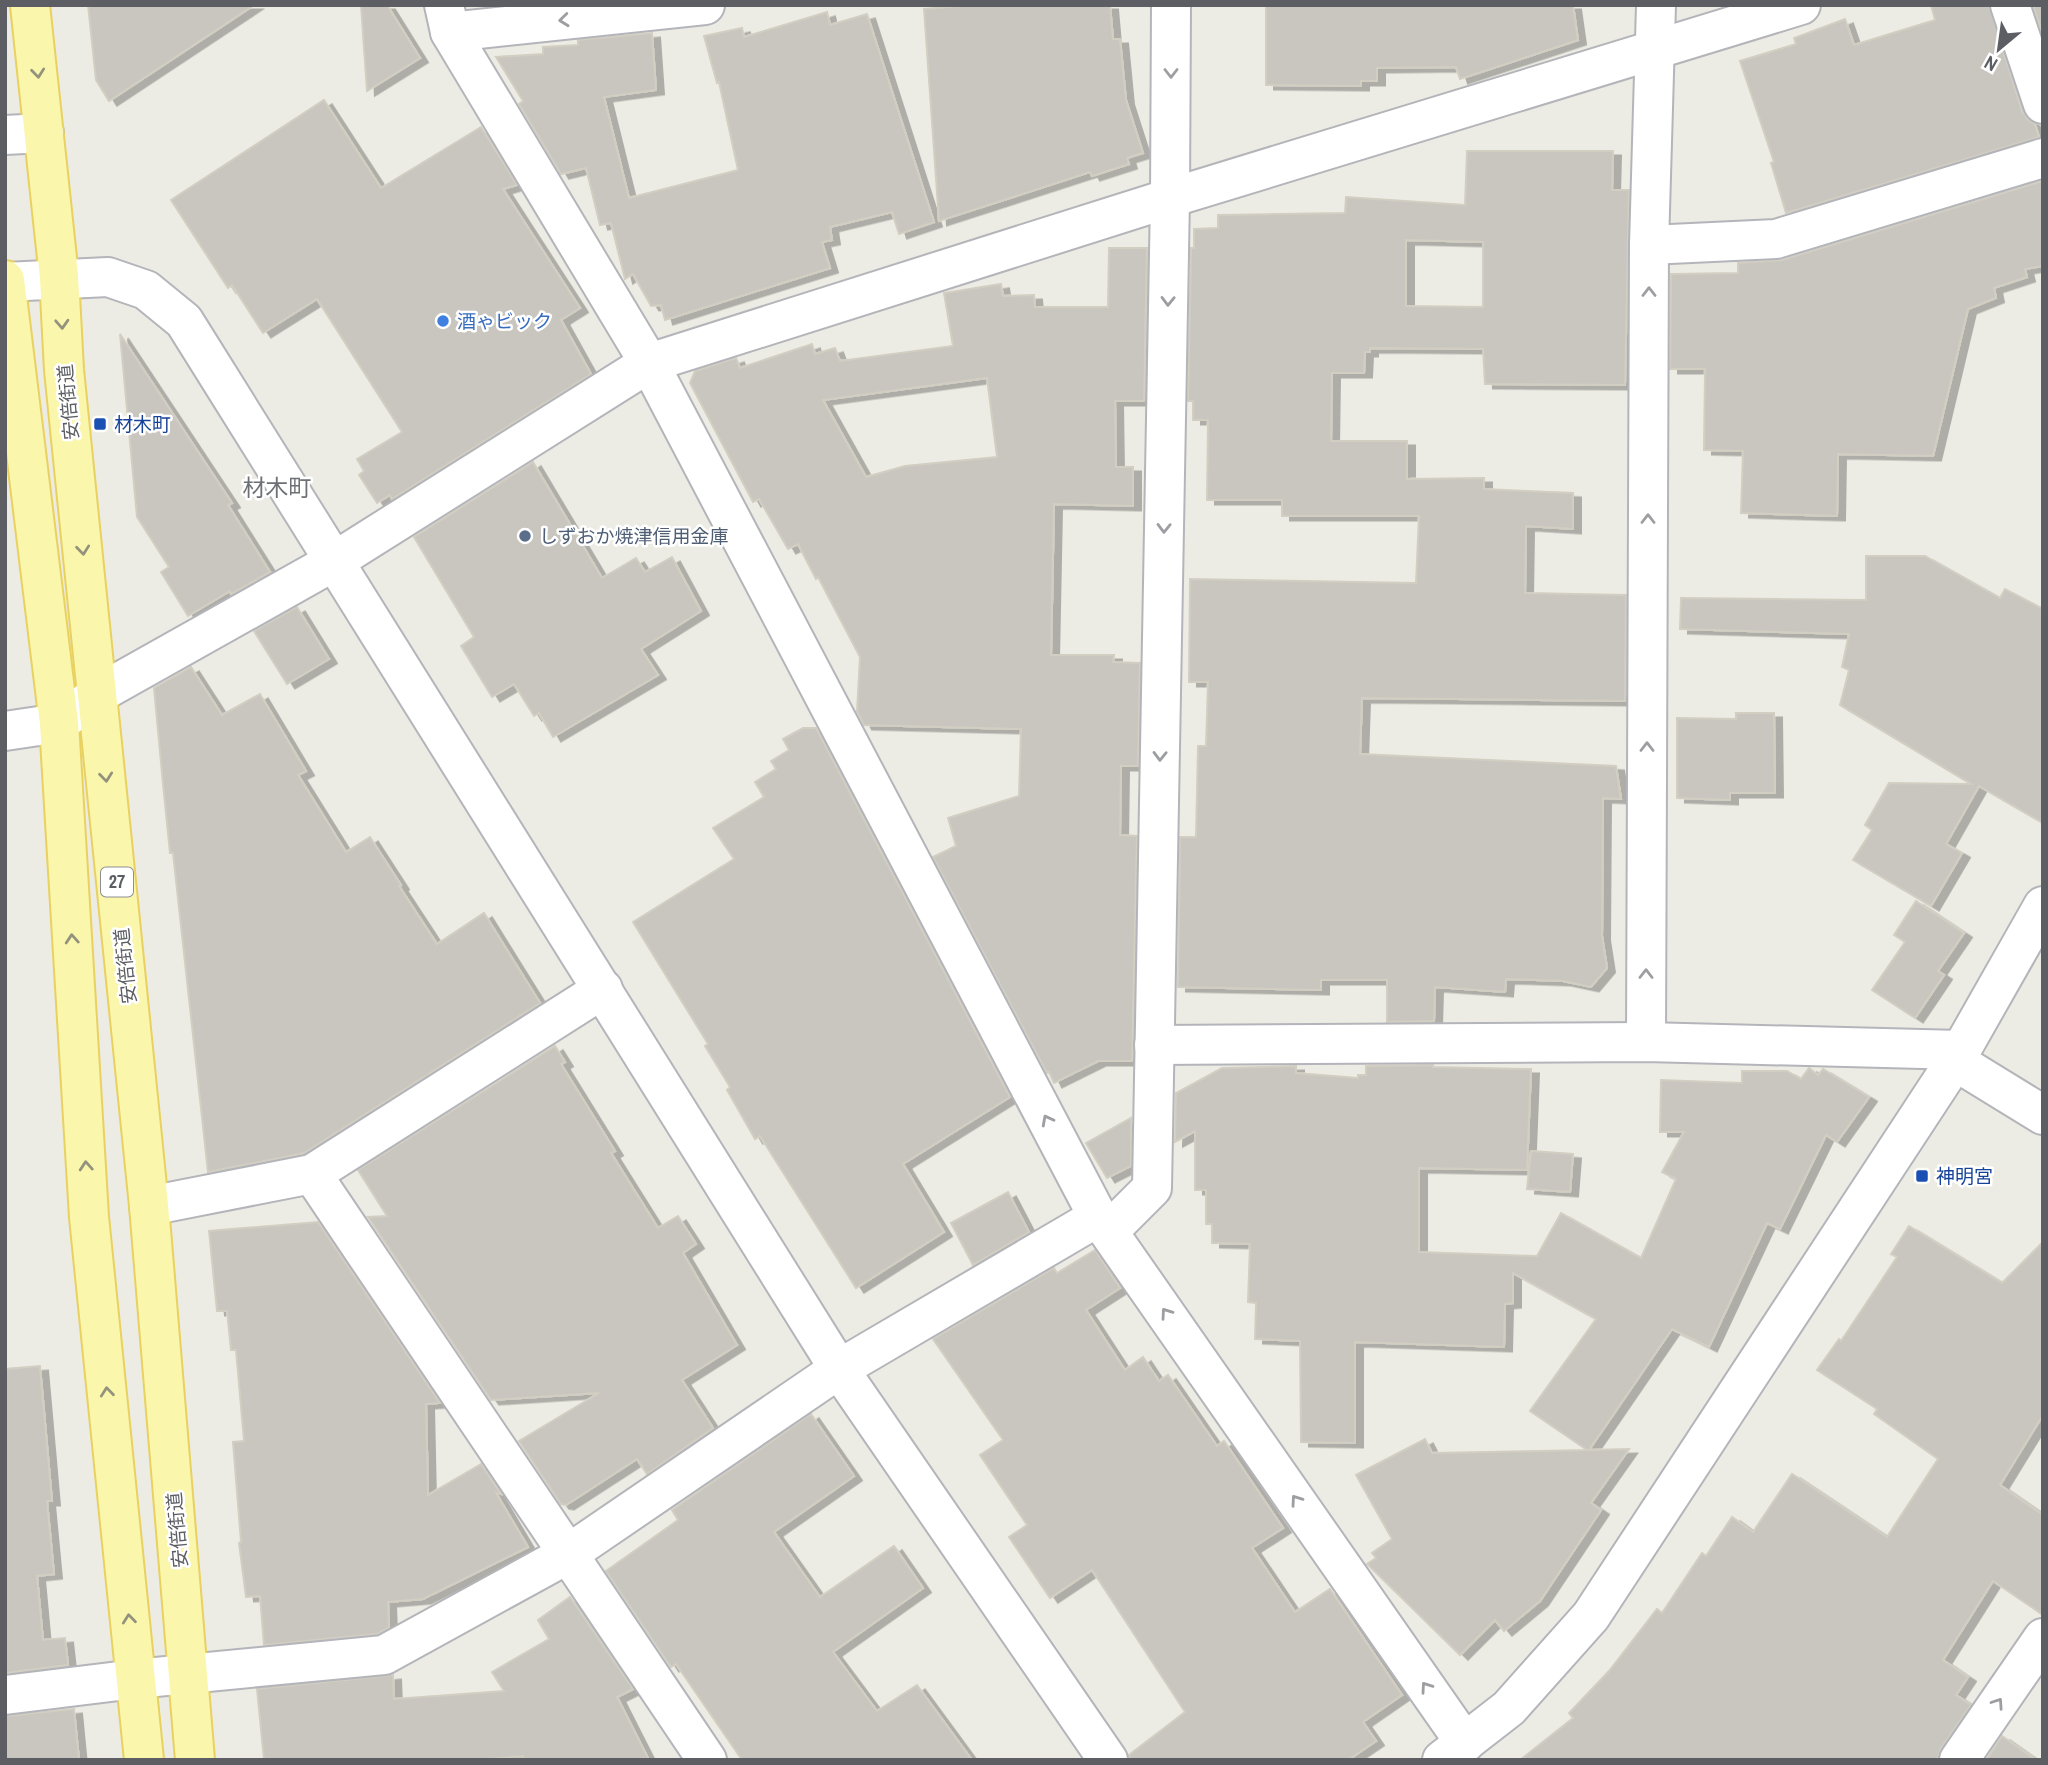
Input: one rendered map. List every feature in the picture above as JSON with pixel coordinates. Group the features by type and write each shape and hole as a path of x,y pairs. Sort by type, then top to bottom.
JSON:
{"main road":[{"name":"安倍街道","path":"30,5 59,277 64,370 149,1206 195,1760"},
{"path":"5,281 59,723 89,1217 144,1760"}],"street":[{"path":"705,5 447,19 649,363 1103,1224 1453,1754 1509,1708 1591,1616 1958,1055 2043,906"},
{"path":"5,1695 135,1679 384,1655 568,1554 839,1368 1103,1224 1153,1188 1171,5"},
{"path":"1646,1042 1649,245 1656,5"},
{"path":"5,731 59,723 98,694 333,562 649,363 1170,198 1801,5"},
{"path":"2010,5 2043,104"},
{"path":"5,135 44,133"},
{"path":"1649,245 1776,239 2043,158"},
{"path":"5,281 107,277 146,290 184,321 839,1368 1108,1760"},
{"path":"149,1206 312,1174 603,989"},
{"path":"1154,1045 1646,1042 1958,1055 2043,1115"},
{"path":"312,1174 707,1760"},
{"path":"1959,1760 2043,1638"}],"building":[{"path":"88,5 254,5 109,101 96,80"},
{"path":"361,5 387,5 420,58 367,91"},
{"path":"973,5 1110,5 1113,39 1120,39 1126,100 1143,153 1127,158 1129,164 1092,176 1090,172 939,221 924,9"},
{"path":"1266,5 1573,5 1578,40 1460,79 1456,67 1377,68 1377,81 1361,81 1361,86 1266,85"},
{"path":"1931,5 1989,5 2022,111 2028,120 2035,124 2039,137 1786,213 1771,163 1774,162 1740,61 1796,44 1794,38 1845,19 1854,45 1935,20"},
{"path":"2033,5 2043,5 2043,34"},
{"path":"827,12 830,25 867,14 934,222 899,234 892,212 830,227 832,240 822,242 830,268 665,320 661,305 651,306 633,274 625,279 611,223 600,225 586,168 561,174 519,104 523,101 496,57 543,54 543,47 578,45 578,40 652,33 656,90 604,97 629,198 738,170 719,82 717,83 704,36 742,28 744,37"},
{"path":"324,100 381,188 481,127 517,185 503,189 580,308 561,320 591,374 392,499 390,495 377,503 359,475 364,471 357,459 402,432 317,299 263,333 232,285 228,288 171,200"},
{"path":"1467,151 1613,151 1612,190 1629,190 1625,385 1485,384 1483,349 1370,348 1370,352 1365,352 1364,373 1332,373 1331,441 1407,441 1407,479 1484,478 1484,489 1573,493 1573,529 1526,526 1525,593 1626,595 1625,701 1362,698 1360,754 1616,766 1621,799 1603,798 1602,936 1607,968 1591,987 1563,981 1506,979 1505,992 1435,987 1434,1021 1387,1022 1387,980 1321,980 1321,990 1178,987 1180,837 1196,837 1198,746 1206,746 1208,682 1189,682 1190,579 1416,583 1419,516 1282,516 1282,500 1207,500 1208,420 1193,420 1193,401 1188,401 1191,248 1194,248 1194,229 1218,228 1218,215 1345,213 1346,197 1465,205","holes":["1406,240 1483,242 1483,307 1406,306"]},
{"path":"2043,181 2043,266 2025,269 2027,277 1994,288 1996,298 1968,309 1933,456 1838,454 1837,516 1741,513 1743,451 1704,450 1705,369 1670,369 1671,274 1738,273 1738,263 1782,260"},
{"path":"1109,248 1147,248 1144,401 1115,401 1116,467 1133,467 1133,506 1054,504 1051,655 1114,655 1113,662 1140,663 1138,766 1121,766 1120,835 1137,836 1132,1061 1098,1061 1054,1083 933,857 956,846 948,818 1019,796 1021,729 864,725 857,711 860,657 798,544 788,549 759,499 753,502 690,383 695,371 736,358 740,368 812,344 815,354 835,348 840,361 953,346 944,293 1001,284 1003,296 1034,295 1035,307 1108,307","holes":["987,378 997,457 905,466 866,477 823,400"]},
{"path":"120,334 232,503 228,505 270,572 231,594 230,591 188,616 161,572 169,567 137,517"},
{"path":"533,462 602,578 636,558 645,572 672,557 701,611 641,649 658,675 553,737 539,713 534,716 514,684 492,697 461,646 474,637 414,537"},
{"path":"1866,556 1925,556 2000,598 2005,589 2043,609 2043,823 1979,786 1946,844 1962,853 1931,906 1853,860 1872,830 1865,825 1889,783 1971,784 1840,705 1849,670 1842,667 1849,634 1680,629 1681,598 1866,600"},
{"path":"297,607 329,659 287,684 254,631"},
{"path":"191,667 222,715 260,694 306,771 298,775 346,852 370,837 437,944 484,913 540,1003 304,1153 208,1172 173,853 170,853 154,688"},
{"path":"1736,713 1774,713 1775,793 1730,793 1730,800 1677,798 1677,718 1736,719"},
{"path":"803,728 816,728 1010,1097 903,1164 944,1232 856,1288 760,1136 755,1139 727,1090 730,1087 705,1046 708,1044 633,922 734,859 713,828 764,797 755,782 776,769 771,761 789,750 783,739"},
{"path":"1916,901 1964,933 1938,971 1944,975 1915,1018 1872,990 1905,942 1894,935"},
{"path":"555,1046 565,1062 561,1064 615,1151 611,1153 658,1228 678,1216 696,1244 683,1253 737,1345 682,1380 713,1428 647,1474 637,1459 566,1505 561,1504 519,1441 599,1393 491,1400 368,1217 387,1216 358,1170"},
{"path":"1433,1065 1531,1069 1527,1170 1419,1168 1419,1252 1537,1256 1561,1213 1641,1258 1676,1179 1662,1172 1684,1132 1660,1132 1661,1080 1742,1083 1742,1071 1787,1071 1801,1079 1809,1068 1818,1075 1823,1069 1869,1097 1837,1142 1826,1135 1780,1229 1767,1223 1709,1347 1672,1329 1589,1450 1629,1449 1591,1503 1601,1510 1540,1601 1504,1631 1495,1620 1460,1655 1367,1564 1376,1558 1372,1553 1392,1539 1356,1475 1425,1439 1432,1453 1587,1450 1530,1411 1596,1319 1513,1273 1513,1303 1505,1304 1504,1347 1355,1342 1355,1443 1301,1442 1300,1341 1255,1339 1256,1303 1248,1302 1250,1244 1212,1243 1212,1224 1206,1224 1206,1190 1195,1190 1195,1131 1175,1142 1176,1093 1222,1068 1296,1066 1296,1073 1358,1078 1358,1075 1366,1075 1366,1066"},
{"path":"1131,1118 1131,1166 1107,1178 1086,1143"},
{"path":"1531,1151 1573,1154 1570,1192 1527,1189"},
{"path":"1008,1192 1029,1232 973,1265 951,1223"},
{"path":"318,1222 440,1403 426,1404 428,1495 481,1464 501,1494 496,1493 528,1547 423,1599 388,1602 389,1627 377,1634 264,1645 260,1596 246,1597 239,1543 233,1442 244,1441 236,1350 231,1350 227,1311 217,1311 209,1231"},
{"path":"1909,1226 2002,1283 2043,1242 2043,1415 2000,1485 2043,1515 2043,1615 1993,1581 1943,1660 1968,1677 1956,1695 1971,1705 1941,1748 1937,1760 1520,1760 1573,1718 1569,1713 1609,1671 1657,1609 1662,1613 1702,1553 1706,1556 1732,1517 1753,1532 1792,1474 1887,1537 1938,1459 1874,1414 1877,1409 1817,1370 1839,1339 1841,1341 1897,1257 1891,1254"},
{"path":"1095,1250 1120,1288 1086,1310 1125,1370 1143,1357 1159,1381 1168,1375 1217,1446 1224,1441 1283,1528 1252,1548 1295,1612 1330,1589 1402,1695 1363,1722 1376,1741 1348,1760 1130,1760 1129,1755 1185,1712 1092,1570 1050,1598 1009,1537 1027,1525 980,1455 1003,1440 933,1339 1054,1268 1057,1273"},
{"path":"40,1366 52,1501 47,1501 54,1574 37,1576 43,1640 65,1638 68,1665 5,1673 5,1369"},
{"path":"811,1414 854,1476 774,1532 820,1597 894,1546 923,1588 833,1652 877,1711 917,1685 972,1760 742,1760 676,1664 671,1667 606,1571 678,1520 672,1510"},
{"path":"570,1597 633,1689 617,1697 649,1760 524,1760 523,1756 477,1760 264,1760 257,1689 393,1675 394,1699 504,1691 492,1672 549,1639 538,1620"},
{"path":"74,1709 79,1760 5,1760 5,1716"},
{"path":"2002,1736 2036,1760 1986,1760"}],"place":[{"name":"酒ゃビック","path":"443,321"},
{"name":"材木町","path":"100,424"},
{"name":"しずおか焼津信用金庫","path":"525,536"},
{"name":"神明宮","path":"1922,1176"}],"district":[{"name":"材木町","path":"277,488"}]}
